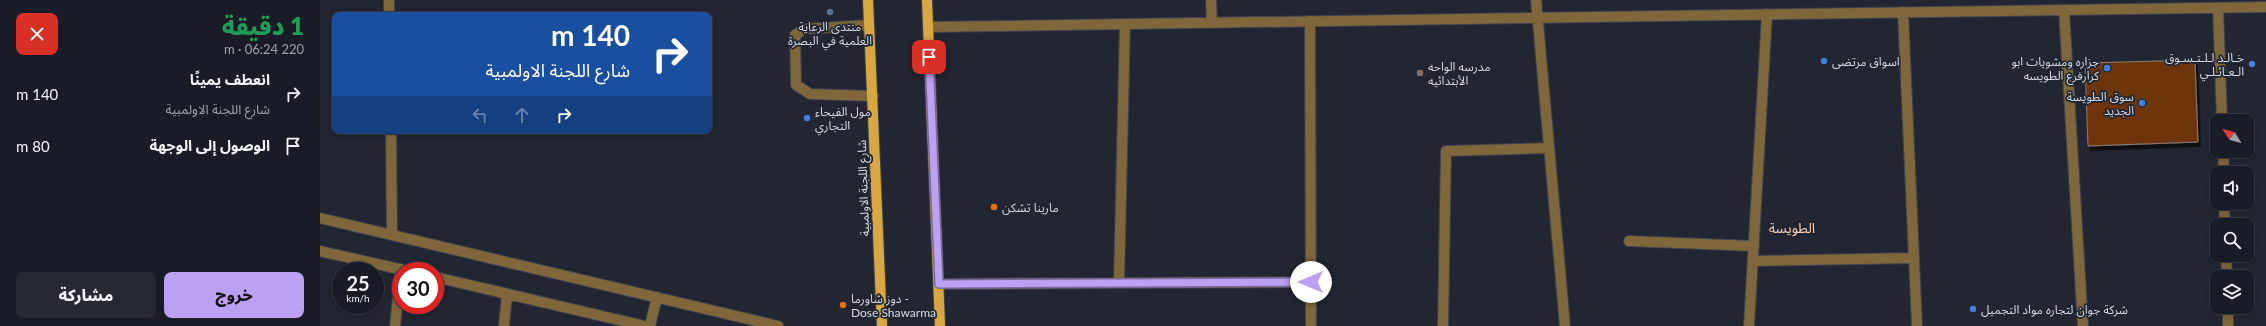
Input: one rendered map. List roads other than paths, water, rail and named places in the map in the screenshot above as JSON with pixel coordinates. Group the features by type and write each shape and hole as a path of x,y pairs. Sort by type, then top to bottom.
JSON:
{"main road":[{"name":"شارع اللجنة الاولمبية","path":"868,0 882,326"},
{"path":"927,0 940,326"}],"street":[{"path":"389,0 389,12"},
{"path":"1211,0 1212,23"},
{"path":"1536,0 1564,326"},
{"path":"928,27 1903,12 2033,5 2064,10 2131,4 2218,8 2266,7"},
{"path":"2218,8 2222,114"},
{"path":"2064,10 2084,326"},
{"path":"1903,12 1917,326"},
{"path":"1749,326 1767,14"},
{"path":"1310,21 1311,326"},
{"path":"1119,283 1125,24"},
{"path":"870,25 804,29 796,35 796,85 810,94 873,96"},
{"path":"390,134 392,235"},
{"path":"1443,326 1446,151 1549,148"},
{"path":"320,218 778,326"},
{"path":"1629,241 1754,246"},
{"path":"320,251 392,267"},
{"path":"1753,262 1914,258"},
{"path":"444,279 630,324 645,326"},
{"path":"939,284 1311,282"},
{"path":"504,326 507,294"},
{"path":"650,326 656,297"},
{"path":"395,326 397,314"},
{"path":"2228,314 2228,326"}],"place":[{"name":"منتدى الرعاية العلمية في البصرة","path":"830,12"},
{"name":"اسواق مرتضى","path":"1824,61"},
{"name":"خـالـد لـلـتـسـوق الـعـائـلـي","path":"2252,64"},
{"name":"جزاره ومشويات ابو كرارفرع الطويسه","path":"2107,68"},
{"name":"مدرسه الواحه الأبتدائيه","path":"1420,73"},
{"name":"سوق الطويسة الجديد","path":"2142,103"},
{"name":"مول الفيحاء التجاري","path":"807,118"},
{"name":"مارينا تشكن","path":"994,207"},
{"name":"دوز شاورما - Dose Shawarma","path":"843,305"},
{"name":"شركة جوان لتجاره مواد التجميل","path":"1973,309"}],"district":[{"name":"الطويسة","path":"1792,227"}]}
